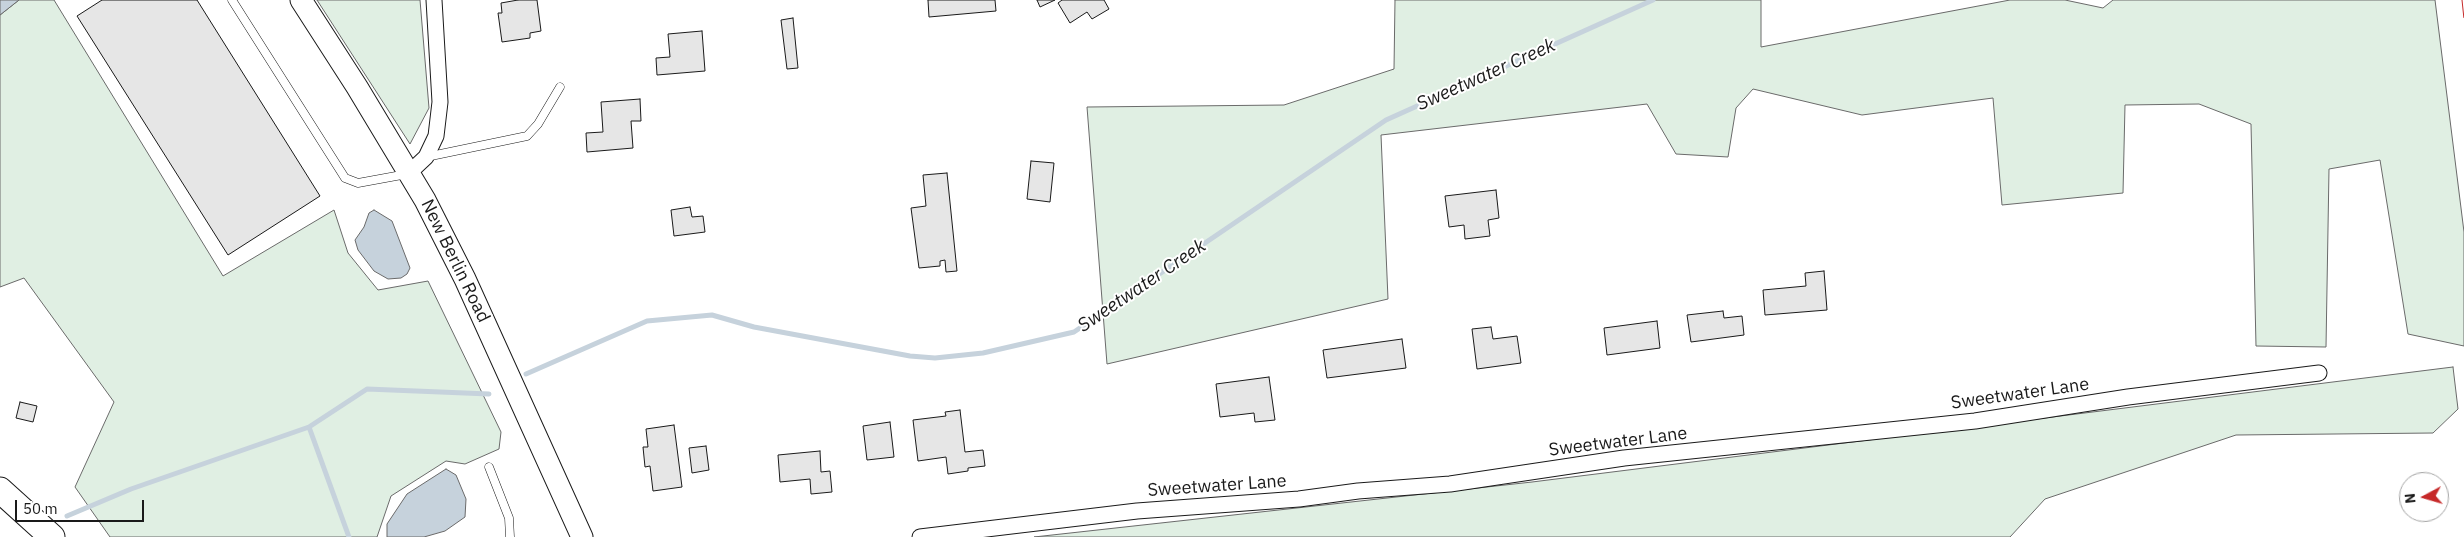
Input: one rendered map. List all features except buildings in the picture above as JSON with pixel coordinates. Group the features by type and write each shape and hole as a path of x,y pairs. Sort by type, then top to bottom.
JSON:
{"main road":[{"path":"0,490 52,537"}],"street":[{"name":"New Berlin Road","path":"301,0 409,173 465,279 582,537"},
{"path":"409,173 426,157 436,136 440,102 434,0"},
{"name":"Sweetwater Lane","path":"920,537 1136,511 1299,499 1358,491 1450,484 1624,458 1975,421 2128,397 2319,373"}],"lane":[{"path":"232,0 345,178 358,184 409,173"},
{"path":"426,157 527,136 538,124 560,86"},
{"path":"489,468 509,518 510,537"}],"green space":[{"path":"19,0 54,0 223,276 334,210 348,253 378,290 428,281 501,432 499,449 465,464 446,461 391,496 377,537 110,537 75,487 114,402 24,278 0,287 0,15"},
{"path":"317,0 420,0 429,108 410,144"},
{"path":"1395,0 1761,0 1761,47 2010,0 2065,0 2103,8 2113,0 2435,0 2464,232 2464,346 2408,334 2380,160 2329,169 2326,347 2256,346 2251,124 2199,104 2125,105 2123,193 2002,205 1993,98 1862,115 1753,89 1736,108 1728,157 1676,154 1647,104 1381,135 1388,299 1107,364 1087,107 1284,105 1394,69"},
{"path":"2453,367 2458,409 2433,433 2236,435 2045,499 2010,537 1034,537 1532,482"}],"shaded area":[{"path":"0,0 19,0 0,15"},
{"path":"374,210 392,221 410,268 407,274 401,278 388,279 374,271 358,250 355,240 364,227 369,213"},
{"path":"446,469 456,475 466,499 465,517 445,531 424,537 387,537 387,524 407,494"}],"waterway":[{"name":"Sweetwater Creek","path":"526,374 647,321 712,315 754,327 910,356 935,358 983,353 1074,332 1386,120 1653,0"},
{"name":"Sweetwater Creek","path":"349,537 309,427 367,389 489,394"},
{"path":"67,516 131,489 309,427"}],"power":[{"path":"2462,0 2464,19"}]}
